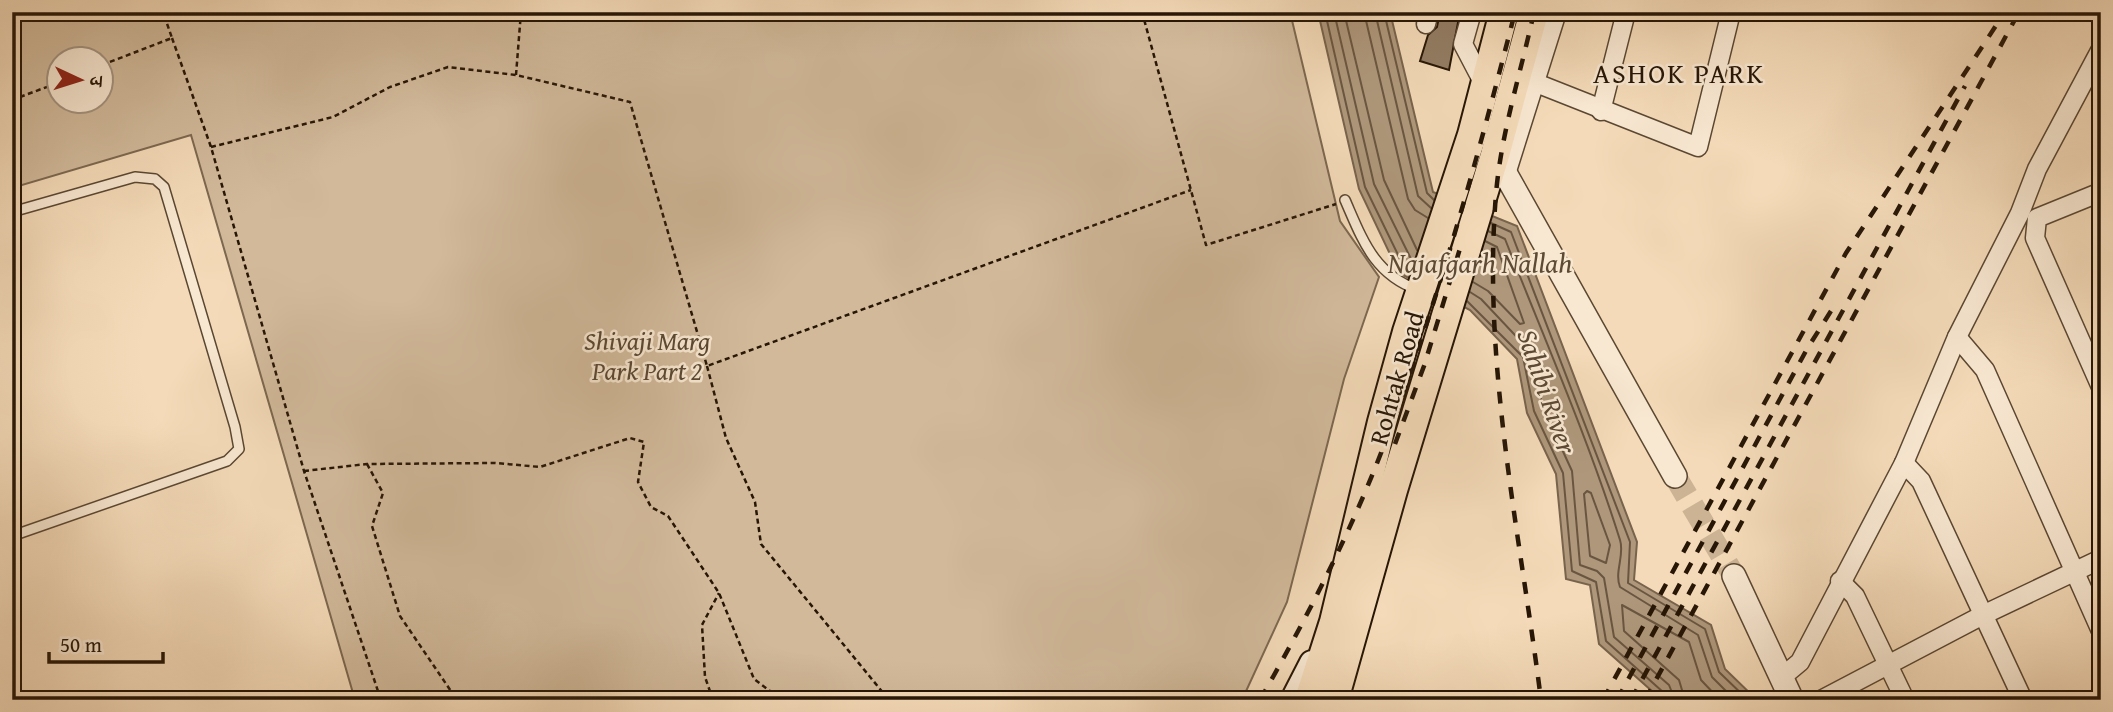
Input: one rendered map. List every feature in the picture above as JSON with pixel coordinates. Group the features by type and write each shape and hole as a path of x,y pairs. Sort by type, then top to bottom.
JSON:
{"main road":[{"name":"Rohtak Road","path":"1293,700 1334,622 1382,422 1421,292 1456,189 1504,12"},
{"name":"Rohtak Road","path":"1334,700 1480,204 1501,165 1534,12"},
{"path":"1309,700 1334,622"}],"street":[{"path":"1472,12 1464,44 1485,86"},
{"path":"1557,12 1536,83 1501,165 1675,477"},
{"path":"1601,111 1626,12"},
{"path":"1536,83 1698,148 1731,12"},
{"path":"1783,677 1800,662 1904,463 1957,337 2020,213 2037,169 2101,49"},
{"path":"2101,192 2037,218 2035,238 2101,387"},
{"path":"1957,337 1985,370 2101,631"},
{"path":"1904,463 1921,481 2023,700"},
{"path":"1821,700 1983,615 2101,559"},
{"path":"1734,576 1792,700"},
{"path":"1840,581 1855,596 1905,700"}],"lane":[{"path":"12,212 135,177 155,179 164,187 233,419 239,449 227,461 13,535"},
{"path":"1345,200 1364,245 1395,282 1421,292"}],"path":[{"path":"163,12 211,147 304,471 381,700"},
{"path":"516,75 521,12"},
{"path":"1142,12 1206,245 1345,200"},
{"path":"116,60 172,38"},
{"path":"211,147 333,117 390,87 448,66 516,75 630,102 726,438 755,502 761,544 889,700"},
{"path":"12,92 14,99 46,87"},
{"path":"707,366 1191,190"},
{"path":"304,471 367,464 495,463 540,467 630,438 644,442 638,482 650,507 668,516 719,593 754,679 782,700"},
{"path":"367,464 383,493 372,526 400,616 457,700"},
{"path":"713,700 705,677 702,625 719,593"}],"green space":[{"name":"Shivaji Marg Park Part 2","path":"12,12 1290,12 1340,221 1379,277 1344,379 1287,602 1242,700 355,700 191,135 12,188"}],"water":[{"name":"Najafgarh Nallah","path":"1318,12 1390,12 1433,192 1517,226 1637,542 1634,580 1711,625 1725,669 1757,700 1662,700 1599,644 1590,585 1566,579 1556,474 1527,413 1517,359 1470,310 1399,273 1359,189"}],"building":[{"path":"1440,12 1460,12 1449,70 1420,61 1428,35 1437,27"}],"tunnel":[{"path":"1675,476 1734,576"}],"railway":[{"path":"1260,700 1325,579 1381,453 1420,344 1454,234 1515,12"},
{"path":"1534,12 1502,148 1496,194 1493,257 1494,321 1505,448 1541,700"},
{"path":"1603,700 1846,253 2005,12"},
{"path":"1645,700 2019,12"},
{"path":"1631,700 1965,86"},
{"path":"1395,444 1424,366 1462,242"},
{"path":"1617,700 1807,349 1831,311"}],"district":[{"name":"ASHOK PARK","path":"1679,72"}],"water label":[{"name":"Sahibi River","path":"1548,391"}]}
